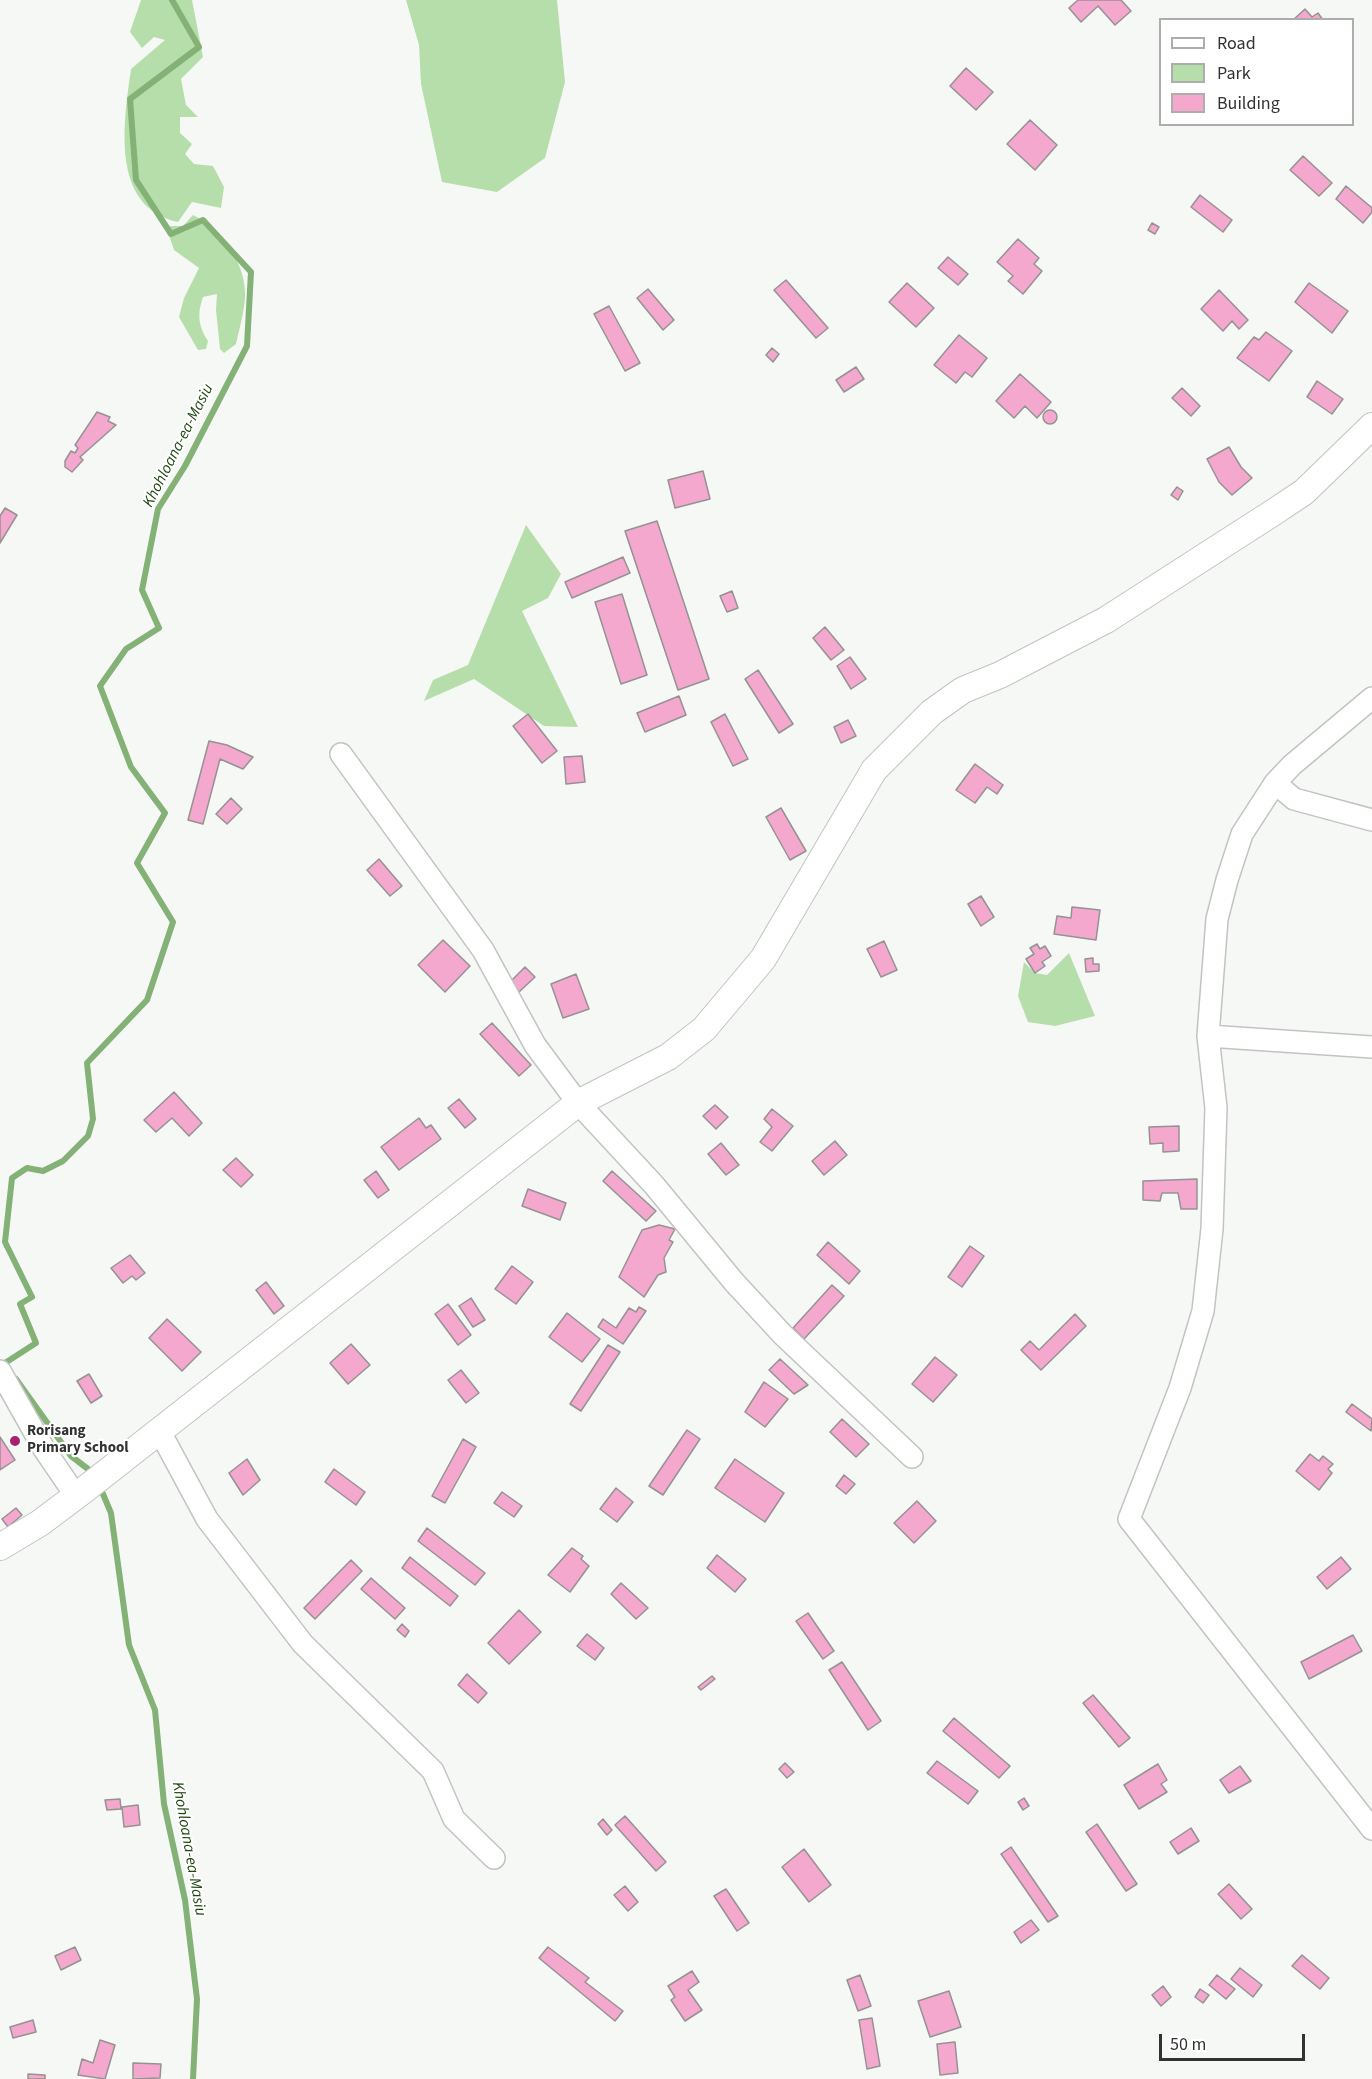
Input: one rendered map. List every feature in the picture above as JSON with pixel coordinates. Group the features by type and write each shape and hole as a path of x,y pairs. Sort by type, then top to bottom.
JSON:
{"street":[{"path":"0,1547 40,1523 76,1496 578,1103 668,1057 704,1029 763,958 873,770 932,712 963,690 1000,675 1106,620 1274,512 1304,492 1372,426"},
{"path":"1372,698 1292,765 1275,783 1242,834 1227,880 1217,920 1208,1036 1216,1108 1212,1229 1203,1311 1172,1410 1129,1519 1372,1829"},
{"path":"341,754 483,950 535,1045 578,1103 654,1185 734,1282 783,1335 912,1457"},
{"path":"1275,783 1294,799 1372,820"},
{"path":"1208,1036 1372,1047"},
{"path":"0,1371 44,1449 76,1496"},
{"path":"156,1434 166,1443 207,1519 303,1644 433,1771 454,1819 494,1858"}],"green space":[{"path":"141,0 192,0 203,57 181,79 186,105 198,117 180,117 180,133 192,144 185,154 194,164 213,166 224,187 221,208 192,202 178,222 156,213 141,199 131,180 126,159 126,112 131,69 165,40 154,37 142,48 130,32"},
{"path":"406,0 557,0 565,82 545,158 497,192 442,182 421,84 419,45"},
{"path":"193,215 214,229 231,249 245,286 245,298 236,344 224,353 220,349 216,310 217,294 203,297 200,309 200,325 208,341 206,349 198,350 179,317 184,298 199,268 174,250 167,229 171,226 183,226"},
{"path":"526,525 561,574 548,598 522,611 578,727 544,726 474,679 424,701 433,680 468,665"},
{"path":"1069,953 1095,1016 1055,1026 1028,1022 1018,996 1024,962 1035,973 1047,975"}],"building":[{"path":"1078,0 1121,0 1131,11 1115,25 1098,6 1081,22 1069,8"},
{"path":"1305,9 1312,17 1318,13 1322,18 1295,18"},
{"path":"966,68 993,92 976,110 950,86"},
{"path":"1030,120 1057,145 1035,170 1007,144"},
{"path":"1303,156 1332,183 1319,196 1290,170"},
{"path":"1346,186 1372,208 1372,212 1363,223 1336,199"},
{"path":"1200,195 1232,220 1223,232 1191,207"},
{"path":"1152,223 1159,227 1155,234 1148,230"},
{"path":"1018,239 1039,258 1034,264 1042,271 1023,294 1008,281 1013,276 997,262"},
{"path":"948,257 968,274 958,285 938,268"},
{"path":"786,280 828,328 816,338 774,290"},
{"path":"907,283 934,308 916,327 889,302"},
{"path":"1309,283 1348,311 1332,333 1295,302"},
{"path":"648,289 674,320 663,330 637,298"},
{"path":"1219,290 1248,320 1239,329 1232,321 1223,331 1201,309"},
{"path":"609,306 640,363 625,371 594,314"},
{"path":"1266,332 1292,351 1269,381 1237,358 1254,337 1259,340"},
{"path":"959,335 987,358 972,377 965,372 956,383 934,365"},
{"path":"772,348 779,354 773,362 766,355"},
{"path":"856,367 864,379 844,392 836,380"},
{"path":"1020,374 1051,402 1037,418 1025,406 1014,418 996,401"},
{"path":"1317,381 1343,399 1332,414 1307,397"},
{"path":"1182,388 1200,406 1191,416 1172,398"},
{"path":"1050,410 1055,412 1057,417 1055,422 1050,424 1045,422 1043,417 1045,412"},
{"path":"97,412 110,417 108,421 116,425 80,457 83,460 72,472 65,467 65,461 71,451 75,453 78,448 75,445"},
{"path":"1229,447 1241,467 1252,478 1232,495 1219,482 1207,459"},
{"path":"703,471 710,499 675,508 668,480"},
{"path":"1177,487 1183,491 1178,500 1171,495"},
{"path":"5,508 17,515 0,543 0,516"},
{"path":"657,521 709,679 678,690 625,531"},
{"path":"623,557 630,573 572,598 565,582"},
{"path":"732,591 738,608 727,612 720,596"},
{"path":"622,594 647,675 621,684 595,602"},
{"path":"825,627 844,650 831,660 813,638"},
{"path":"850,657 866,679 851,689 837,666"},
{"path":"758,670 793,724 779,733 745,679"},
{"path":"679,696 686,715 645,732 637,713"},
{"path":"528,714 557,751 542,763 513,726"},
{"path":"725,714 748,759 733,766 711,722"},
{"path":"848,720 856,736 841,743 834,727"},
{"path":"209,741 227,745 253,757 243,769 220,759 203,824 188,820"},
{"path":"582,756 585,782 566,784 564,757"},
{"path":"975,764 1003,785 997,794 987,787 975,803 956,790"},
{"path":"231,798 242,809 227,824 216,814"},
{"path":"781,808 806,851 790,860 766,817"},
{"path":"379,859 402,886 390,896 367,870"},
{"path":"981,896 994,917 981,926 968,904"},
{"path":"1072,907 1100,910 1096,940 1054,934 1057,916 1071,918"},
{"path":"443,940 470,966 445,992 418,965"},
{"path":"884,941 897,970 881,977 867,949"},
{"path":"1037,944 1040,949 1045,946 1051,956 1042,962 1045,966 1035,973 1026,959 1034,954 1030,948"},
{"path":"1093,958 1093,964 1099,964 1099,971 1086,972 1085,959"},
{"path":"525,967 535,977 519,992 510,982"},
{"path":"576,974 589,1009 563,1018 551,984"},
{"path":"492,1023 531,1065 519,1076 480,1034"},
{"path":"174,1092 202,1123 189,1136 172,1118 156,1132 144,1120"},
{"path":"459,1099 476,1119 465,1128 448,1108"},
{"path":"715,1105 728,1117 716,1129 703,1116"},
{"path":"772,1109 793,1126 772,1151 760,1142 772,1127 764,1119"},
{"path":"419,1118 426,1128 431,1125 441,1139 399,1170 381,1147"},
{"path":"1179,1126 1179,1151 1163,1152 1163,1143 1150,1144 1149,1127"},
{"path":"835,1141 847,1155 824,1175 812,1161"},
{"path":"721,1143 739,1165 726,1175 708,1154"},
{"path":"236,1158 253,1175 241,1187 223,1170"},
{"path":"376,1171 389,1190 378,1198 364,1180"},
{"path":"612,1171 656,1211 646,1221 603,1181"},
{"path":"1197,1179 1197,1209 1181,1209 1178,1193 1162,1193 1160,1201 1143,1200 1143,1181"},
{"path":"528,1189 566,1203 560,1220 522,1206"},
{"path":"659,1225 675,1229 669,1240 673,1242 664,1258 666,1272 658,1275 644,1297 619,1277 642,1230"},
{"path":"828,1242 860,1271 849,1284 817,1255"},
{"path":"970,1246 984,1256 962,1287 948,1277"},
{"path":"130,1255 145,1273 136,1280 132,1276 123,1283 111,1268"},
{"path":"512,1266 533,1282 516,1304 495,1289"},
{"path":"266,1282 284,1306 274,1314 256,1290"},
{"path":"832,1285 844,1296 804,1339 793,1328"},
{"path":"471,1298 485,1320 473,1327 459,1306"},
{"path":"448,1304 471,1335 458,1345 435,1314"},
{"path":"639,1307 646,1311 623,1344 598,1327 603,1319 616,1328 629,1308 636,1312"},
{"path":"567,1313 600,1339 582,1362 549,1337"},
{"path":"1075,1314 1086,1326 1041,1370 1021,1350 1030,1341 1039,1350"},
{"path":"167,1319 201,1352 182,1371 149,1338"},
{"path":"351,1344 370,1365 348,1384 330,1363"},
{"path":"608,1345 620,1352 581,1411 570,1404"},
{"path":"935,1357 957,1375 933,1402 912,1384"},
{"path":"780,1359 808,1385 794,1394 769,1370"},
{"path":"461,1370 479,1393 466,1403 448,1380"},
{"path":"89,1374 102,1396 91,1403 77,1381"},
{"path":"764,1382 788,1399 765,1427 745,1412"},
{"path":"1352,1404 1372,1419 1371,1431 1346,1412"},
{"path":"842,1419 869,1444 856,1457 830,1432"},
{"path":"687,1430 700,1439 663,1495 649,1486"},
{"path":"0,1437 15,1460 0,1470"},
{"path":"463,1439 476,1447 445,1503 432,1496"},
{"path":"1310,1454 1319,1461 1323,1456 1333,1464 1328,1469 1332,1473 1319,1490 1296,1471"},
{"path":"247,1459 260,1480 243,1495 229,1473"},
{"path":"735,1459 784,1493 765,1522 715,1488"},
{"path":"334,1469 365,1492 356,1505 325,1482"},
{"path":"844,1475 855,1484 846,1494 836,1486"},
{"path":"616,1488 633,1502 617,1522 600,1509"},
{"path":"502,1492 522,1506 514,1517 494,1503"},
{"path":"917,1501 936,1521 914,1543 894,1523"},
{"path":"16,1508 22,1515 8,1527 2,1519"},
{"path":"427,1528 485,1573 475,1585 418,1541"},
{"path":"572,1548 583,1556 581,1559 589,1566 570,1592 548,1575"},
{"path":"717,1555 746,1579 735,1592 707,1568"},
{"path":"410,1557 458,1596 450,1606 402,1568"},
{"path":"1341,1557 1351,1569 1327,1589 1317,1577"},
{"path":"351,1560 362,1571 315,1619 304,1608"},
{"path":"371,1578 405,1608 395,1619 361,1589"},
{"path":"621,1583 648,1608 636,1619 611,1594"},
{"path":"519,1610 541,1632 509,1664 488,1643"},
{"path":"808,1613 834,1651 823,1659 796,1621"},
{"path":"402,1624 409,1631 405,1637 397,1630"},
{"path":"587,1634 604,1648 595,1660 577,1646"},
{"path":"1353,1635 1362,1651 1309,1679 1301,1662"},
{"path":"842,1662 881,1721 868,1730 829,1670"},
{"path":"467,1674 487,1693 478,1703 458,1685"},
{"path":"712,1676 715,1679 701,1690 698,1687"},
{"path":"1093,1695 1130,1738 1119,1747 1083,1703"},
{"path":"954,1718 1010,1766 999,1778 943,1731"},
{"path":"937,1761 978,1791 968,1804 927,1773"},
{"path":"785,1763 794,1772 787,1778 779,1769"},
{"path":"1158,1764 1167,1780 1161,1784 1167,1792 1139,1809 1124,1785"},
{"path":"1240,1766 1251,1781 1229,1793 1220,1780"},
{"path":"1024,1798 1029,1806 1023,1810 1018,1802"},
{"path":"120,1799 121,1809 107,1810 105,1800"},
{"path":"138,1805 140,1825 124,1827 122,1807"},
{"path":"625,1816 666,1862 656,1871 615,1825"},
{"path":"603,1819 612,1830 607,1835 598,1824"},
{"path":"1097,1824 1137,1884 1126,1891 1086,1832"},
{"path":"1191,1828 1199,1841 1178,1854 1170,1842"},
{"path":"1011,1847 1058,1916 1048,1922 1001,1854"},
{"path":"804,1849 831,1885 809,1902 782,1867"},
{"path":"1229,1884 1252,1909 1241,1919 1218,1894"},
{"path":"625,1886 638,1902 628,1911 614,1895"},
{"path":"726,1889 749,1923 737,1931 714,1896"},
{"path":"1031,1920 1039,1930 1021,1943 1014,1932"},
{"path":"75,1947 81,1960 61,1970 55,1956"},
{"path":"548,1947 589,1978 585,1982 623,2011 615,2021 539,1958"},
{"path":"1302,1955 1329,1978 1320,1989 1292,1966"},
{"path":"1240,1968 1262,1985 1253,1997 1231,1979"},
{"path":"692,1971 699,1982 688,1990 702,2010 685,2021 671,2000 675,1997 668,1986"},
{"path":"860,1975 871,2006 858,2011 847,1980"},
{"path":"1217,1975 1235,1989 1226,1999 1209,1985"},
{"path":"1163,1986 1171,1997 1161,2006 1152,1995"},
{"path":"1200,1989 1209,1995 1203,2003 1195,1997"},
{"path":"949,1991 961,2027 930,2037 918,2001"},
{"path":"872,2018 880,2066 867,2069 859,2020"},
{"path":"33,2020 36,2032 13,2038 10,2027"},
{"path":"100,2040 115,2045 105,2079 78,2075 82,2059 93,2063"},
{"path":"955,2042 958,2073 940,2075 937,2044"},
{"path":"133,2063 161,2064 160,2078 133,2079"},
{"path":"28,2074 45,2075 45,2079 28,2079"}],"waterway":[{"name":"Khohloana-ea-Masiu","path":"8,1368 5,1363 36,1343 20,1304 32,1297 5,1242 12,1178 27,1168 43,1171 63,1161 88,1136 93,1119 87,1063 147,1000 173,922 137,863 165,813 131,767 100,686 126,649 159,628 142,590 158,509 185,466 247,346 251,272 203,220 171,234 136,180 130,99 199,47 172,0"},
{"name":"Khohloana-ea-Masiu","path":"16,1379 71,1456 88,1469"},
{"name":"Khohloana-ea-Masiu","path":"100,1487 111,1513 129,1645 155,1710 164,1804 185,1900 197,1999 193,2079"}],"place":[{"name":"Rorisang Primary School","path":"15,1441"}]}
